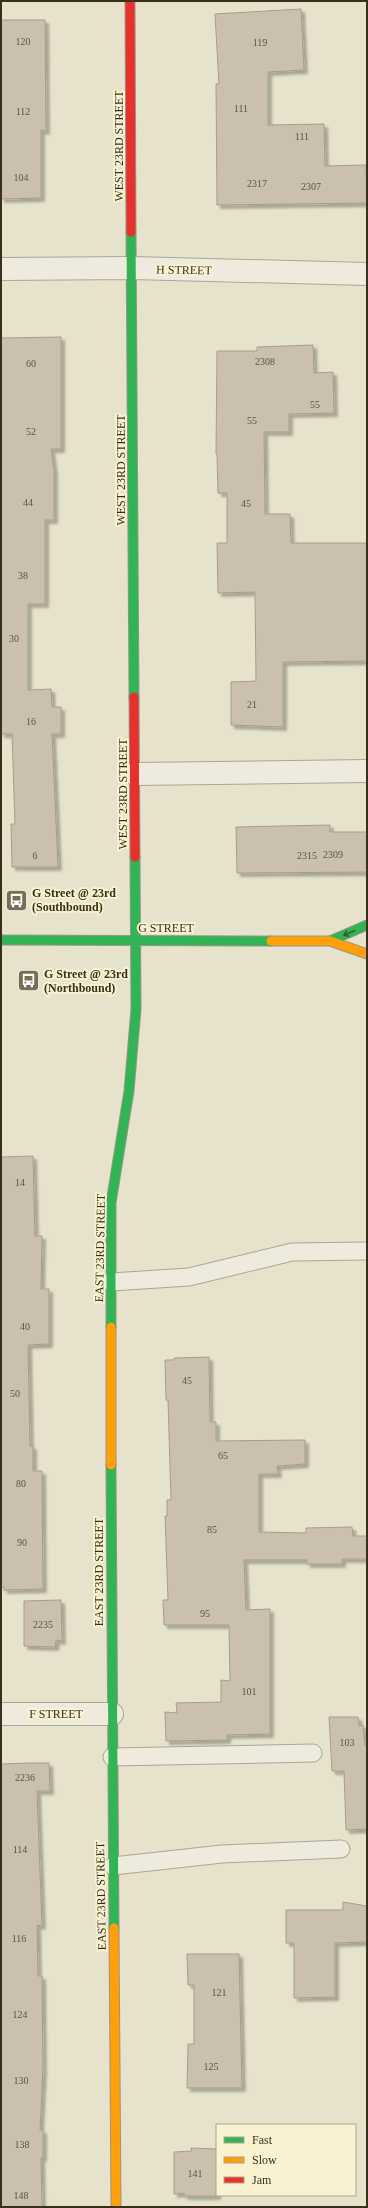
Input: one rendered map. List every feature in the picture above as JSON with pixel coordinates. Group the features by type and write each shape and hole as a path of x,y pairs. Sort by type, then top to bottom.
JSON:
{"street":[{"name":"WEST 23RD STREET","path":"130,1 135,939"},
{"name":"H STREET","path":"1,269 132,268 367,274"},
{"path":"135,774 367,771"},
{"name":"G STREET","path":"330,941 367,925"},
{"name":"G STREET","path":"1,940 135,939 330,941 367,954"},
{"name":"EAST 23RD STREET","path":"116,2207 112,1757 111,1203 134,1050 136,1009 135,939"},
{"name":"F STREET","path":"1,1714 112,1714"}],"lane":[{"path":"111,1282 189,1278 292,1252 367,1251"},
{"path":"112,1757 313,1753"},
{"path":"113,1866 222,1854 341,1849"}],"building":[{"path":"301,9 304,70 268,72 268,125 324,124 325,166 366,165 367,203 217,205 216,84 219,84 215,14"},
{"path":"1,20 45,20 46,131 41,130 41,198 1,199"},
{"path":"61,337 61,449 51,449 54,471 54,520 45,520 45,604 28,604 28,690 51,689 52,707 61,707 61,734 52,734 58,867 12,867 11,824 15,824 12,734 1,734 1,338"},
{"path":"313,345 314,373 333,372 334,413 289,414 289,432 264,432 265,514 290,514 291,543 367,543 367,661 283,662 283,727 231,725 231,682 256,681 255,592 218,593 217,543 227,543 227,493 218,493 216,454 217,351 257,351 257,347"},
{"path":"330,825 330,832 367,832 367,872 237,873 236,827"},
{"path":"33,1156 35,1236 42,1236 41,1289 49,1289 49,1344 28,1345 30,1446 33,1446 33,1471 42,1471 43,1589 4,1590 4,1587 1,1587 1,1157"},
{"path":"209,1357 210,1422 216,1422 216,1441 305,1440 305,1464 277,1466 278,1474 259,1474 259,1532 306,1533 306,1528 352,1527 353,1536 367,1536 367,1559 342,1559 342,1564 307,1564 307,1560 244,1560 246,1610 270,1609 270,1734 227,1735 227,1740 166,1741 165,1712 177,1713 176,1703 221,1702 221,1680 230,1681 229,1625 164,1625 163,1600 168,1600 165,1516 167,1516 167,1500 171,1500 168,1400 166,1400 165,1360 174,1360 174,1358"},
{"path":"61,1600 62,1641 56,1640 55,1647 24,1646 24,1601"},
{"path":"329,1717 358,1717 359,1726 363,1725 365,1746 367,1746 367,1829 346,1830 344,1771 332,1771"},
{"path":"49,1763 50,1791 37,1791 42,1926 37,1925 38,1976 42,1976 43,2068 40,2130 43,2130 43,2158 41,2158 42,2207 1,2207 1,1764"},
{"path":"343,1902 367,1906 367,1942 335,1943 335,1997 294,1998 294,1943 286,1943 286,1910 343,1910"},
{"path":"187,1954 239,1954 242,2088 187,2088 188,2044 194,2044 194,1985 188,1985"},
{"path":"191,2148 216,2149 216,2196 184,2196 184,2193 174,2194 174,2152 192,2151"}],"traffic: fast":[{"path":"131,232 134,697"},
{"path":"111,1327 111,1203 129,1091 136,1009 135,857"},
{"path":"330,941 367,925"},
{"path":"1,940 271,941"},
{"path":"111,1465 114,1928"}],"traffic: slow":[{"path":"271,941 330,941 367,954"},
{"path":"111,1327 111,1465"},
{"path":"114,1928 116,2207"}],"traffic: jam":[{"path":"130,1 131,232"},
{"path":"134,697 135,857"}],"place":[{"name":"G Street @ 23rd (Southbound)","path":"17,900"},
{"name":"G Street @ 23rd (Northbound)","path":"29,981"}]}
